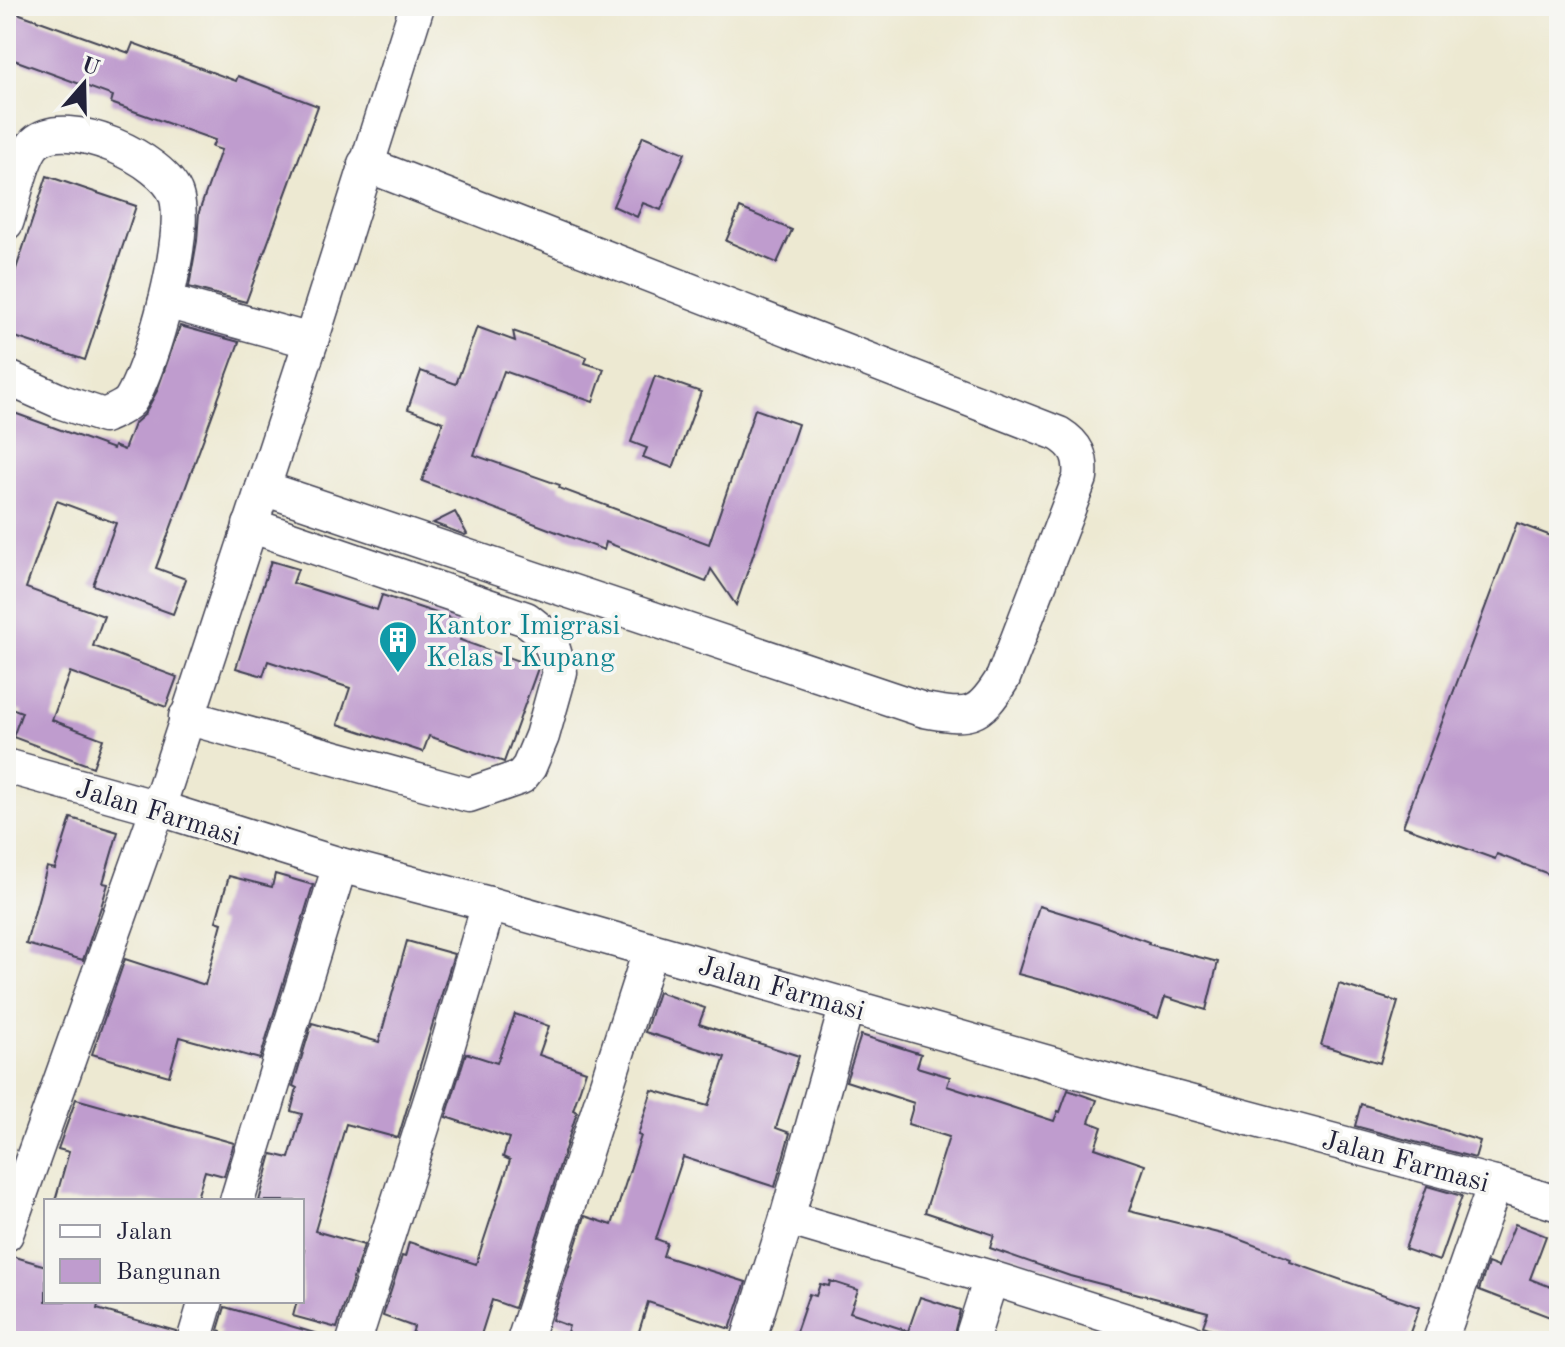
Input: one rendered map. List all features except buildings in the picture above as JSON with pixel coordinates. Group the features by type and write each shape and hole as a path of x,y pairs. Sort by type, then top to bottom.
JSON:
{"street":[{"path":"6,1234 158,808 417,6"},
{"path":"6,223 27,155 36,142 50,136 76,134 137,156 168,179 177,197 177,236 166,301 143,378 127,404 104,416 62,402 6,377"},
{"path":"263,488 924,710 960,716 973,712 989,700 1003,678 1080,478 1082,463 1079,453 1070,441 1059,434 365,164"},
{"path":"166,301 311,341"},
{"path":"186,717 469,795 521,777 529,767 542,736 560,672 552,646 541,631 526,619 250,525"},
{"name":"Jalan Farmasi","path":"6,766 158,808 340,865 1559,1204"},
{"path":"238,1199 340,865"},
{"path":"354,1341 442,1065 489,904"},
{"path":"524,1341 650,951"},
{"path":"748,1341 787,1218 847,1005"},
{"path":"1440,1341 1495,1184"},
{"path":"787,1218 991,1278 1187,1341"},
{"path":"971,1341 991,1278"},
{"path":"194,1341 205,1303"}],"place":[{"name":"Kantor Imigrasi Kelas I Kupang","path":"398,674"}]}
